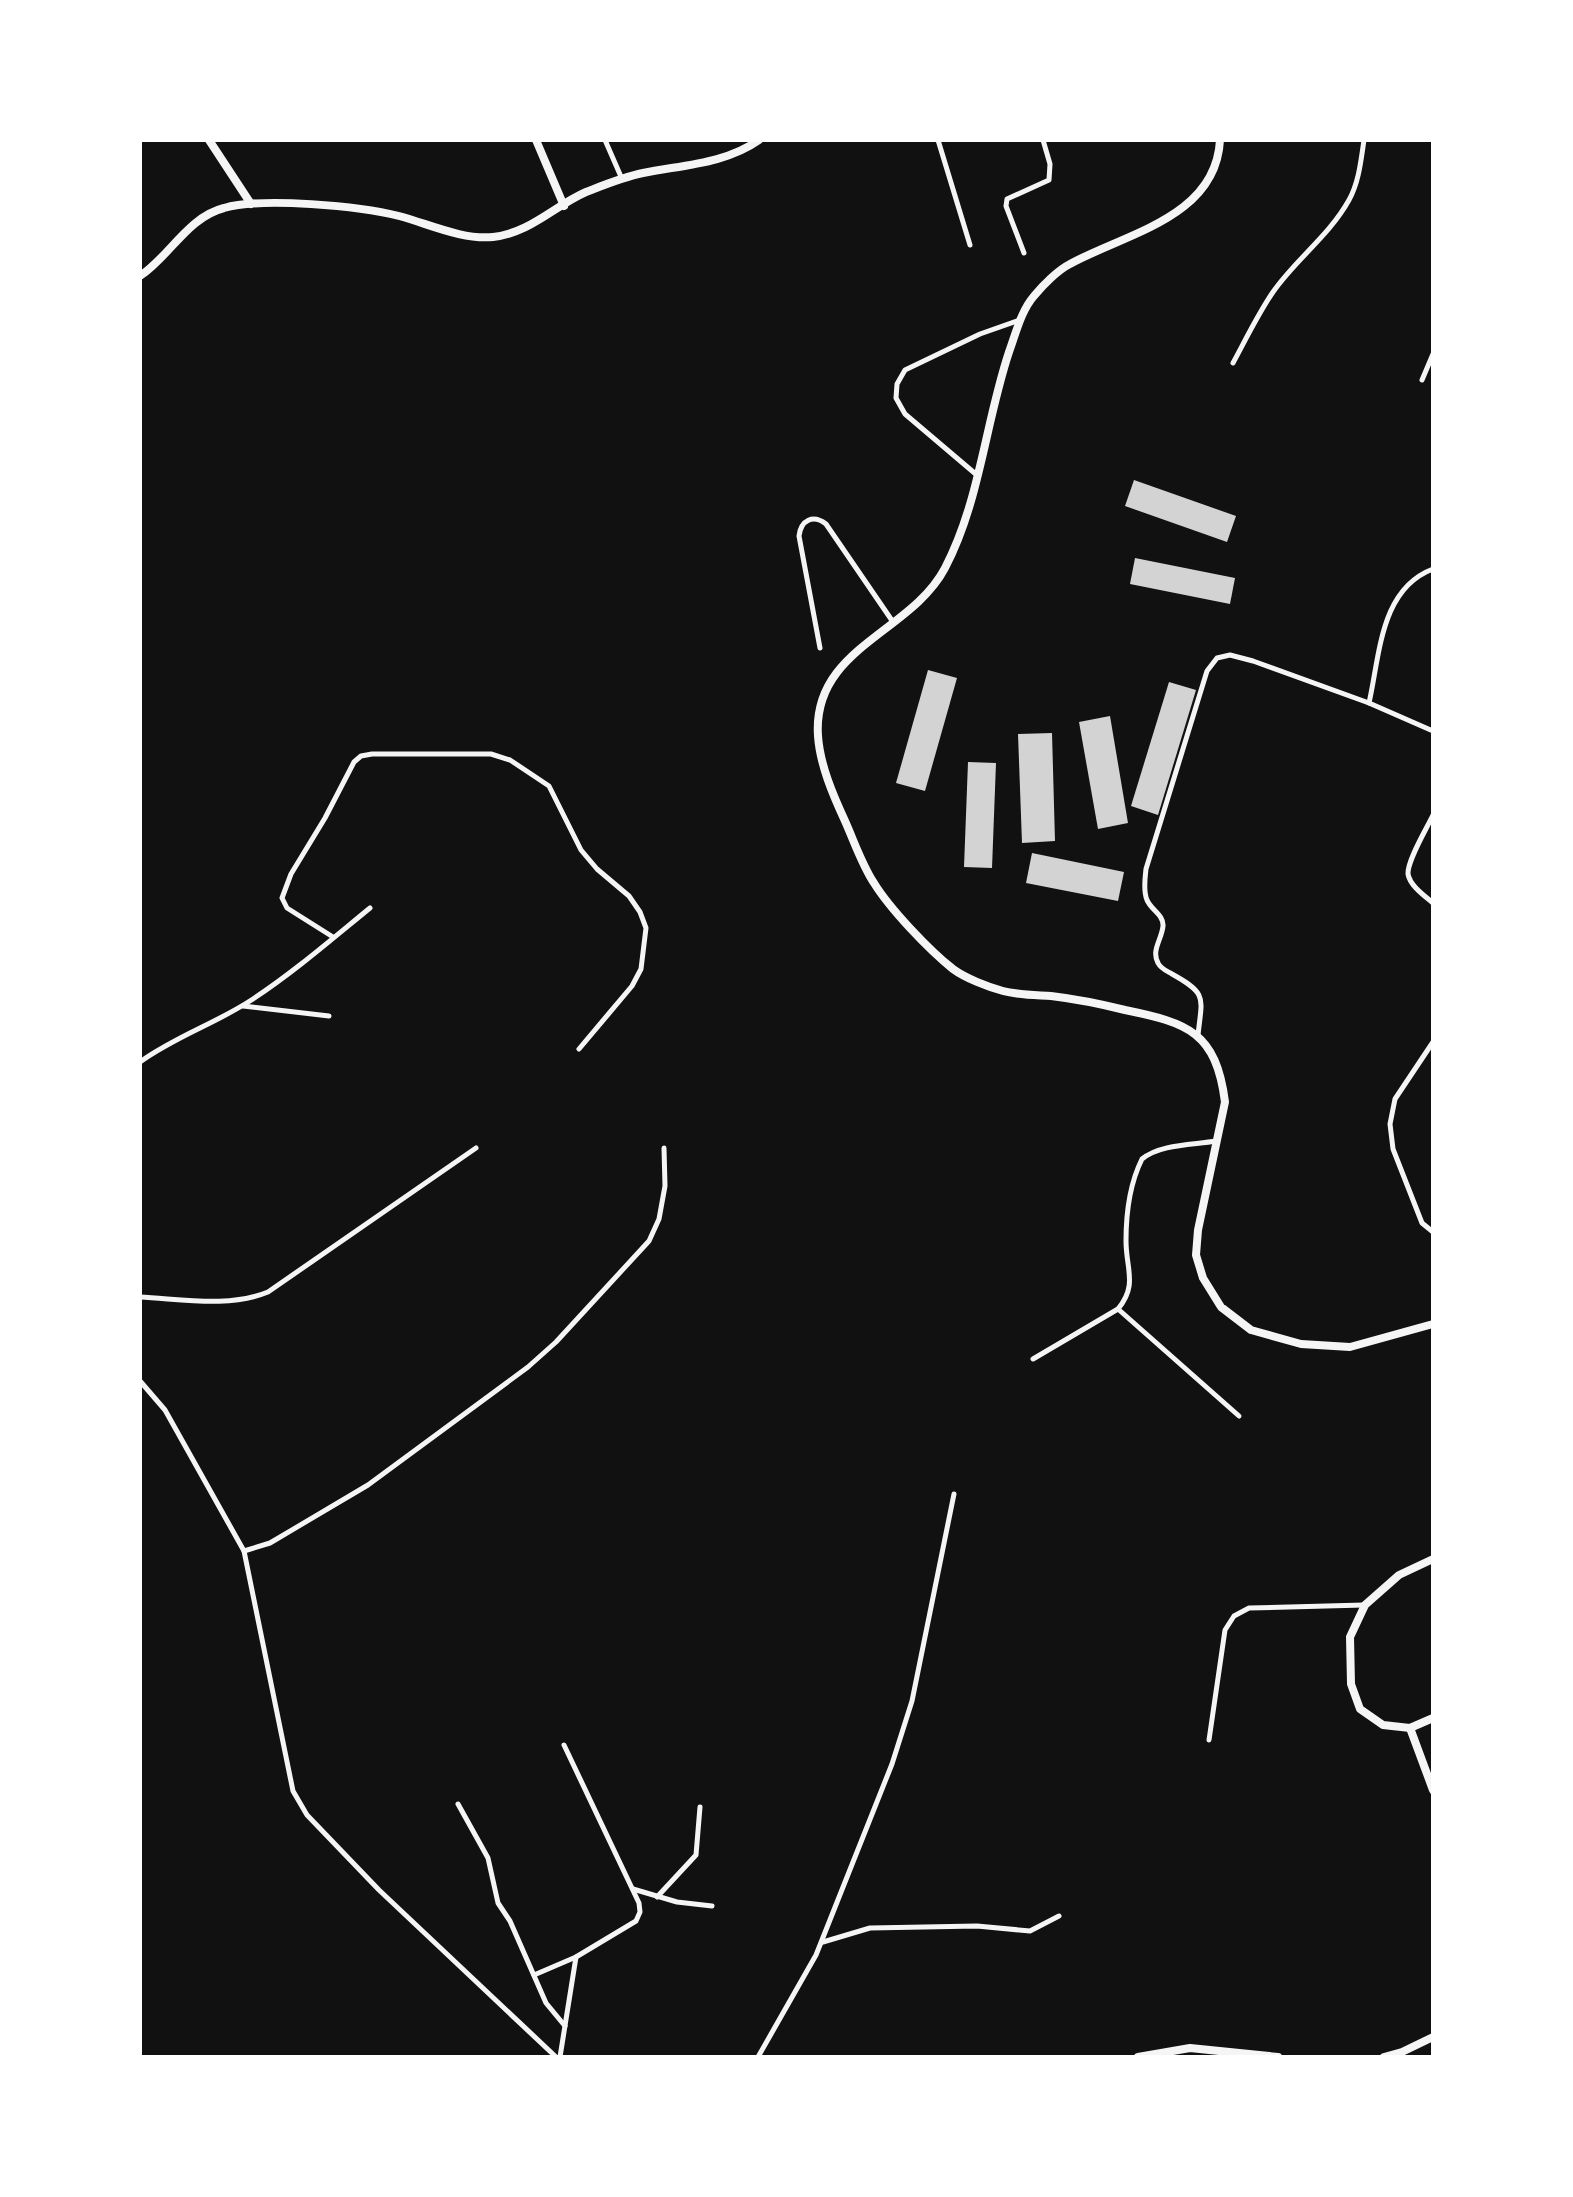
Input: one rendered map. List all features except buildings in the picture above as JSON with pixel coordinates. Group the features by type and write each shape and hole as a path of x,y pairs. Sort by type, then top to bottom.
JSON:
{"street":[{"path":"209,140 251,204"},
{"path":"536,140 564,206"},
{"path":"140,276 187,230 221,208 251,204 326,206 382,213 443,230 493,237 522,229 581,194 622,179 721,158 759,140"},
{"path":"1220,140 1215,167 1184,205 1157,225 1067,265 1033,297 1020,320 1001,377 960,539 942,574 918,602 841,667 826,685 819,710 818,738 832,792 874,883 911,927 955,971 1004,991 1073,999 1174,1020 1198,1035 1214,1059 1225,1102 1198,1230 1196,1255 1203,1278 1221,1307 1251,1330 1301,1344 1350,1347 1433,1324"},
{"path":"1433,1559 1399,1575 1365,1605 1350,1637 1351,1684 1360,1709 1383,1725 1410,1728 1433,1718"},
{"path":"1410,1728 1433,1790"},
{"path":"1384,2057 1433,2037"},
{"path":"1138,2057 1190,2048 1278,2057"}],"lane":[{"path":"605,140 622,179"},
{"path":"938,140 970,245"},
{"path":"1024,253 1006,206 1007,199 1049,180 1050,164 1043,140"},
{"path":"1233,363 1272,293 1287,273 1315,246 1350,199 1357,181 1364,140"},
{"path":"978,476 905,414 896,398 897,384 905,370 980,334 1020,320"},
{"path":"1422,380 1433,354"},
{"path":"820,648 799,536 803,523 808,519 815,518 826,524 893,622"},
{"path":"1369,703 1392,606 1401,590 1418,575 1433,569"},
{"path":"1198,1035 1202,1003 1199,993 1193,986 1162,969 1156,961 1155,951 1163,926 1162,919 1146,900 1145,881 1146,869 1207,671 1217,658 1230,655 1253,661 1369,703 1433,731"},
{"path":"333,937 287,908 282,898 291,874 354,762 361,756 372,754 502,756 549,786 581,850 597,869 629,896 646,928 641,969 632,986 579,1049"},
{"path":"1433,815 1410,863 1408,875 1414,886 1433,903"},
{"path":"140,1062 164,1044 242,1006 370,908"},
{"path":"242,1006 329,1016"},
{"path":"1433,1042 1395,1099 1390,1124 1393,1149 1422,1223 1433,1232"},
{"path":"1033,1359 1118,1309 1127,1298 1131,1284 1126,1246 1127,1218 1142,1159 1158,1151 1217,1141"},
{"path":"140,1297 234,1301 252,1299 268,1292 476,1148"},
{"path":"244,1551 270,1543 368,1485 528,1367 556,1342 649,1241 659,1219 665,1186 664,1148"},
{"path":"1118,1309 1239,1416"},
{"path":"140,1381 165,1410 244,1551 293,1791 307,1815 379,1890 558,2057"},
{"path":"758,2057 822,1942 892,1764 912,1701 954,1494"},
{"path":"1209,1740 1225,1630 1234,1616 1249,1608 1365,1605"},
{"path":"534,1975 576,1957 636,1921 640,1912 632,1888 564,1745"},
{"path":"458,1804 488,1858 498,1903 510,1921 552,2014 565,2026"},
{"path":"657,1897 696,1855 700,1807"},
{"path":"632,1888 690,1905 712,1906"},
{"path":"822,1942 870,1928 957,1926 1030,1931 1059,1916"},
{"path":"558,2057 576,1957"}]}
